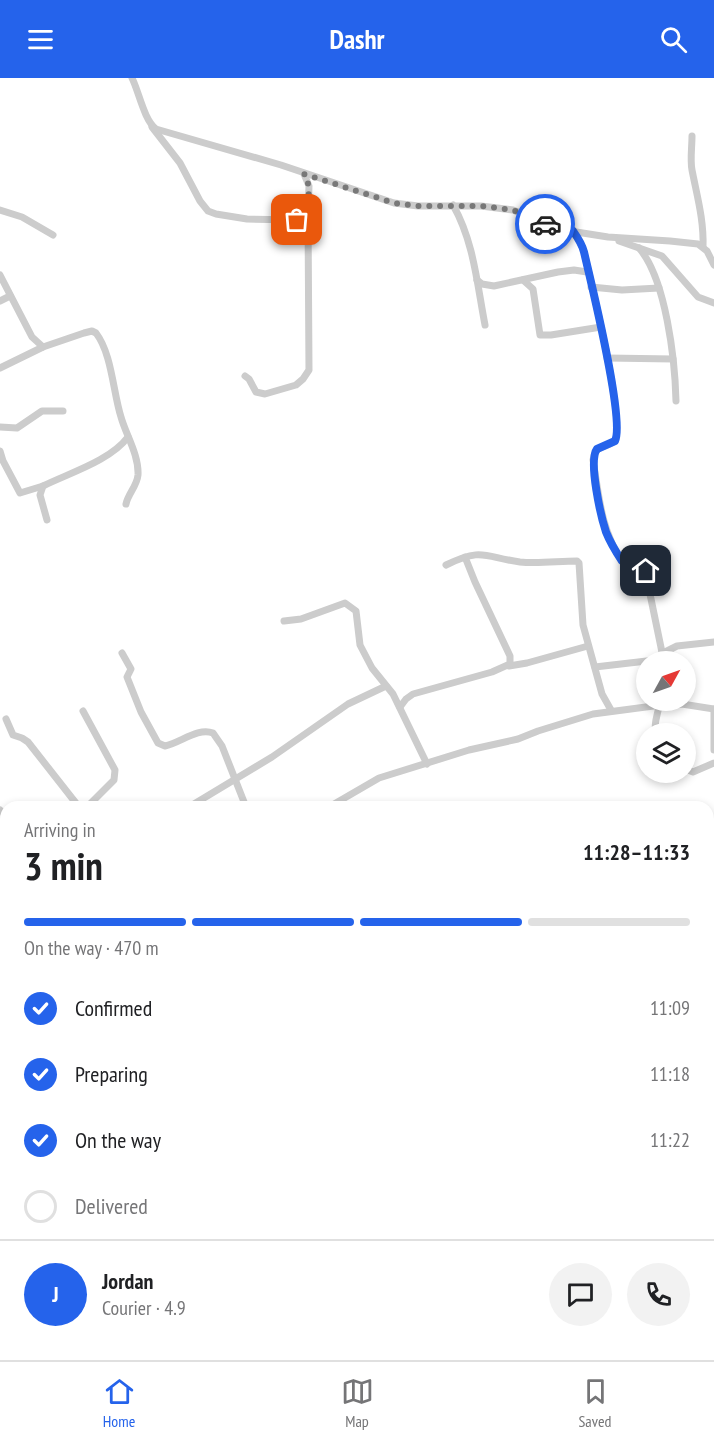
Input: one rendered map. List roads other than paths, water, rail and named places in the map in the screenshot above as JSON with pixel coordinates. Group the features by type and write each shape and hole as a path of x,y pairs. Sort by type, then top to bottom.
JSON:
{"street":[{"path":"132,78 155,133 184,169 200,201 208,211 247,219 305,218"},
{"path":"151,125 156,129 234,151 394,203 513,210 554,227 573,231 608,237 688,242 703,247 714,265"},
{"path":"692,136 691,168 700,203 703,247"},
{"path":"245,376 256,392 265,394 296,385 308,373 305,218 309,186 304,174"},
{"path":"453,205 467,234 485,325"},
{"path":"0,210 22,217 53,235"},
{"path":"573,231 584,251 601,327 618,434 612,443 595,452 593,460 602,519 611,543 622,561 625,563 638,562 644,565 662,651"},
{"path":"608,237 662,256 698,297 714,303"},
{"path":"639,248 648,261 659,288 673,359 676,401"},
{"path":"477,280 482,284 494,286 558,272 574,270 587,272"},
{"path":"0,274 32,337 43,347"},
{"path":"523,280 533,289 540,334 551,335 601,327"},
{"path":"591,287 622,290 659,288"},
{"path":"0,301 10,296"},
{"path":"0,368 43,347 84,333 96,333 104,349 138,469 137,480 126,504"},
{"path":"607,357 673,359"},
{"path":"0,427 17,428 46,410 63,411"},
{"path":"0,451 20,493 64,477 120,447 128,437"},
{"path":"120,447 133,451"},
{"path":"43,486 40,495 46,520"},
{"path":"446,565 465,556 481,554 521,562 579,563 582,613 588,646 602,694 611,710"},
{"path":"465,556 510,656 509,666"},
{"path":"284,621 301,619 337,604 345,603 352,607 356,611 360,645 372,668 400,707 427,764"},
{"path":"672,651 677,646 714,642"},
{"path":"400,707 413,694 588,646"},
{"path":"122,653 131,669 127,677 158,743 165,746 180,742 202,731 213,733 222,746 243,801"},
{"path":"510,656 519,664"},
{"path":"595,667 636,662"},
{"path":"199,801 317,728 344,707 386,686"},
{"path":"696,706 714,709 714,750"},
{"path":"339,801 379,778 469,750 518,739 577,718 611,710 636,707"},
{"path":"83,711 115,770 114,780 93,801"},
{"path":"6,719 13,735 28,742 74,801"},
{"path":"696,771 714,764"}]}
